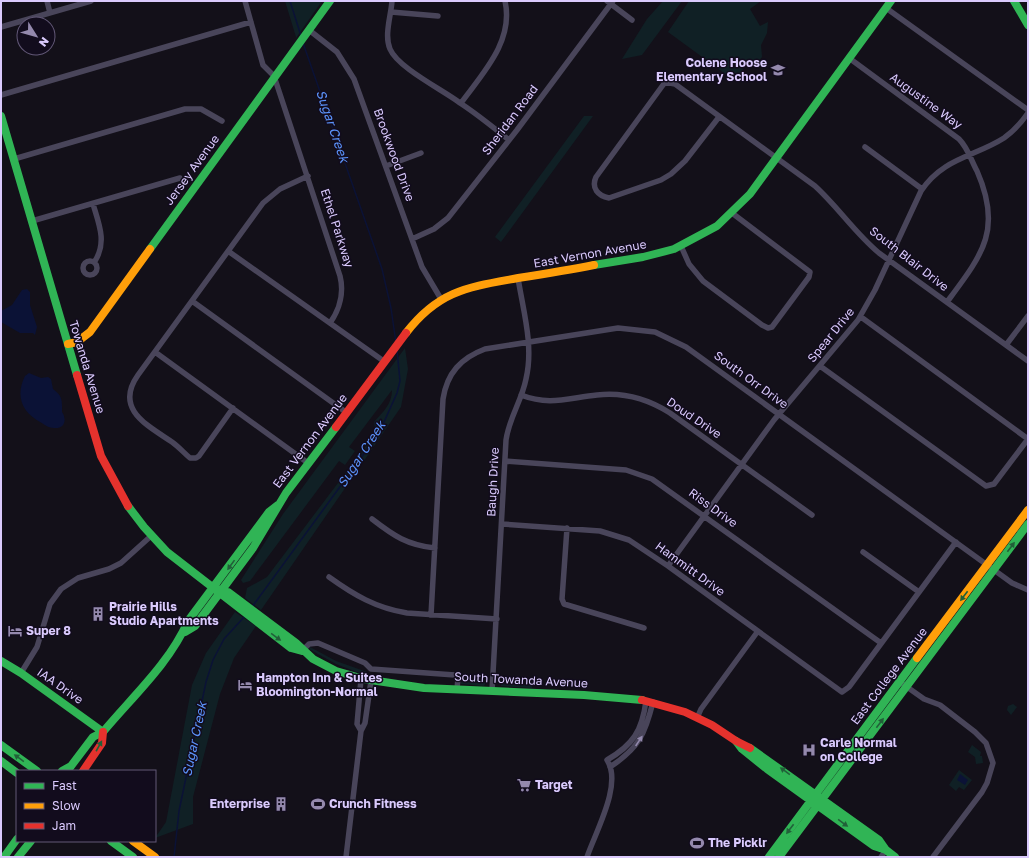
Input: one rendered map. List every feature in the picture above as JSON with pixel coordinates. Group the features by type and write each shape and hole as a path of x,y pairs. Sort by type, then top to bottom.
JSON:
{"main road":[{"name":"Jersey Avenue","path":"68,344 77,342 90,332 274,76 330,1"},
{"path":"1014,1 1028,25"},
{"name":"East Vernon Avenue","path":"69,768 93,737 103,732 158,669 185,632 188,621 218,590 264,532 278,504 408,330 422,314 442,299 469,287 643,258 681,246 711,230 732,213 750,194 889,4"},
{"name":"Towanda Avenue","path":"1,116 101,456 112,482 125,503 151,536 179,562 218,590"},
{"name":"East College Avenue","path":"779,857 817,800 991,567 1028,510"},
{"name":"East College Avenue","path":"991,567 1028,524"},
{"name":"South Towanda Avenue","path":"218,590 255,617 296,643 302,651 335,670 366,680 407,687 617,697 650,702 680,710 697,718 736,741 742,749 817,800 883,854 895,857"},
{"name":"IAA Drive","path":"1,661 21,673 103,732"},
{"name":"East Vernon Avenue","path":"84,770 102,743 103,732"},
{"path":"1,745 36,770"},
{"path":"1,761 16,772"},
{"name":"East College Avenue","path":"769,857 817,800"},
{"path":"4,857 16,840"},
{"path":"18,857 30,842"},
{"path":"112,842 133,857"},
{"path":"134,842 154,856"}],"street":[{"path":"47,1 50,13"},
{"path":"1,27 91,1"},
{"name":"Ethel Parkway","path":"245,1 263,65 274,76 341,280 339,305 330,323"},
{"path":"392,1 388,38 393,54 409,69 461,103 509,140"},
{"path":"461,103 502,44 507,22 505,1"},
{"path":"611,2 632,20"},
{"name":"Sheridan Road","path":"412,239 434,229 448,218 509,140 611,2"},
{"path":"889,4 1028,112"},
{"path":"392,12 438,16"},
{"path":"1,95 251,22"},
{"name":"Brookwood Drive","path":"308,32 337,52 348,68 362,98 426,274 442,299"},
{"name":"Augustine Way","path":"849,58 956,136 962,142 969,154 985,191 989,213 986,239 977,261 947,302"},
{"name":"South Blair Drive","path":"719,116 685,161 664,179 609,198 600,195 595,190 594,183 596,177 663,85 668,81 675,84 777,158 820,191 862,238 889,260 1028,361"},
{"path":"14,159 185,109 201,109 222,121"},
{"name":"Spear Drive","path":"668,566 779,414 860,317 889,260 922,189 931,178 944,167 1005,137 1016,128 1028,112"},
{"path":"865,147 922,189"},
{"path":"386,166 421,153"},
{"path":"233,408 196,458 190,458 181,449 139,419 132,409 129,397 133,383 154,352 269,197 288,184 308,176"},
{"path":"32,221 180,178"},
{"path":"93,204 102,242 95,261"},
{"path":"681,246 689,264 703,281 762,325 770,328 809,277 810,273 806,267 732,213"},
{"path":"228,251 386,361"},
{"name":"Baugh Drive","path":"492,691 507,433 528,371 527,342 518,278"},
{"path":"192,301 347,413"},
{"path":"1006,345 1028,316"},
{"path":"820,366 982,484 990,486 994,484 1028,439 860,317"},
{"name":"South Orr Drive","path":"435,548 443,399 449,377 459,364 472,354 485,349 618,328 654,332 686,347 1012,583 1028,590"},
{"path":"154,352 308,463"},
{"name":"Doud Drive","path":"521,395 547,402 608,394 640,399 670,413 812,515"},
{"name":"Riss Drive","path":"505,461 626,470 659,483 881,643"},
{"path":"372,520 403,541 420,546 435,548 432,615"},
{"name":"Hammitt Drive","path":"502,524 600,531 615,534 636,544 842,692 849,687 881,643"},
{"path":"567,528 562,602 571,608 644,628"},
{"path":"21,673 37,647 50,605 61,589 78,578 121,564 151,536"},
{"path":"881,643 956,542"},
{"path":"862,552 919,592"},
{"path":"329,577 351,593 375,605 407,613 497,619"},
{"path":"697,718 701,709 758,632"},
{"path":"302,651 309,644 318,643 348,658 365,663 371,669 455,674 458,678 457,689"},
{"path":"361,730 357,724 366,680 371,669"},
{"path":"346,857 361,730 365,723 366,680"},
{"path":"903,685 924,699 940,705 975,732 986,744 993,763 987,783 982,792 933,857"},
{"path":"587,857 608,801 610,767 607,760 620,753 634,738 642,723 650,702"},
{"path":"610,767 624,758 636,746 647,727 650,702"}],"shaded area":[{"path":"285,1 322,1 296,38 296,37"},
{"path":"663,1 682,1 642,55 622,59 647,19"},
{"path":"689,1 761,1 750,9 760,26 768,22 767,33 761,45 762,57 756,64 747,63 735,81 668,32"},
{"path":"584,116 593,116 501,242 495,237"},
{"path":"405,348 408,369 401,407 261,610 245,598 247,588 267,577 372,438 375,428 374,422 389,404 392,390 349,447 355,451 345,465 339,461 250,581 243,583 241,580 283,514"},
{"path":"235,612 256,626 234,658 220,694 193,797 193,824 156,838 166,822 192,685 206,653"},
{"path":"310,647 336,661 367,672 362,674 336,664 309,649"},
{"path":"461,682 486,683 484,686 461,684"},
{"path":"501,684 532,685 532,688 501,686"},
{"path":"1013,704 1017,707 1011,715 1007,710 1008,706"},
{"path":"972,745 981,752 980,756 982,756 983,763 976,764 975,757 968,752"},
{"path":"959,770 972,780 964,790 959,787 956,791 949,785"}],"water":[{"path":"27,289 30,292 30,305 37,327 35,335 33,333 20,333 1,322 1,311 12,305 22,290"},
{"path":"29,373 41,378 48,377 51,379 53,389 59,394 61,399 62,412 65,420 61,427 54,428 47,426 34,418 22,403 22,383 25,376"},
{"path":"960,774 968,780 965,785 957,780"}],"waterway":[{"name":"Sugar Creek","path":"290,1 301,36"},
{"name":"Sugar Creek","path":"303,43 382,269 391,308 396,343"},
{"name":"Sugar Creek","path":"252,607 361,458 384,422 397,393 400,381 397,350"},
{"name":"Sugar Creek","path":"174,857 179,811 206,682 213,660 224,639 245,616"}],"traffic: fast":[{"path":"150,249 330,1"},
{"path":"594,265 643,257 674,249 717,226 750,194 891,1"},
{"path":"1014,1 1028,25"},
{"path":"1,116 77,375"},
{"path":"185,632 195,626 253,548 286,493 336,427"},
{"path":"68,770 93,737 103,732 161,666 180,637 188,621 269,512 278,505"},
{"path":"128,506 144,527 167,552 291,648 302,651"},
{"path":"779,857 1028,524"},
{"path":"214,588 228,592 296,643 313,659 336,671 364,679 424,688 584,695 642,700"},
{"path":"769,857 917,658"},
{"path":"1,661 21,673 103,732"},
{"path":"736,741 742,749 767,769 874,846 886,850 895,857"},
{"path":"1,745 36,770"},
{"path":"750,748 879,840 886,850"},
{"path":"1,761 16,772"},
{"path":"64,770 71,766"},
{"path":"4,857 16,840"},
{"path":"18,857 30,842"},
{"path":"112,842 133,857"}],"traffic: slow":[{"path":"68,344 77,342 90,332 150,249"},
{"path":"406,333 418,319 431,308 443,299 456,293 484,284 594,265"},
{"path":"917,658 1028,510"},
{"path":"134,842 155,857"}],"traffic: jam":[{"path":"336,427 406,333"},
{"path":"77,375 101,456 128,506"},
{"path":"642,700 685,712 712,725 736,741 750,748"},
{"path":"84,770 102,743 103,732"}],"place":[{"name":"Colene Hoose Elementary School","path":"778,70"},
{"name":"Prairie Hills Studio Apartments","path":"98,614"},
{"name":"Super 8","path":"15,631"},
{"name":"Hampton Inn & Suites Bloomington-Normal","path":"245,685"},
{"name":"Carle Normal on College","path":"809,750"},
{"name":"Target","path":"524,785"},
{"name":"Enterprise","path":"281,804"},
{"name":"Crunch Fitness","path":"318,804"},
{"name":"The Picklr","path":"697,843"}]}
